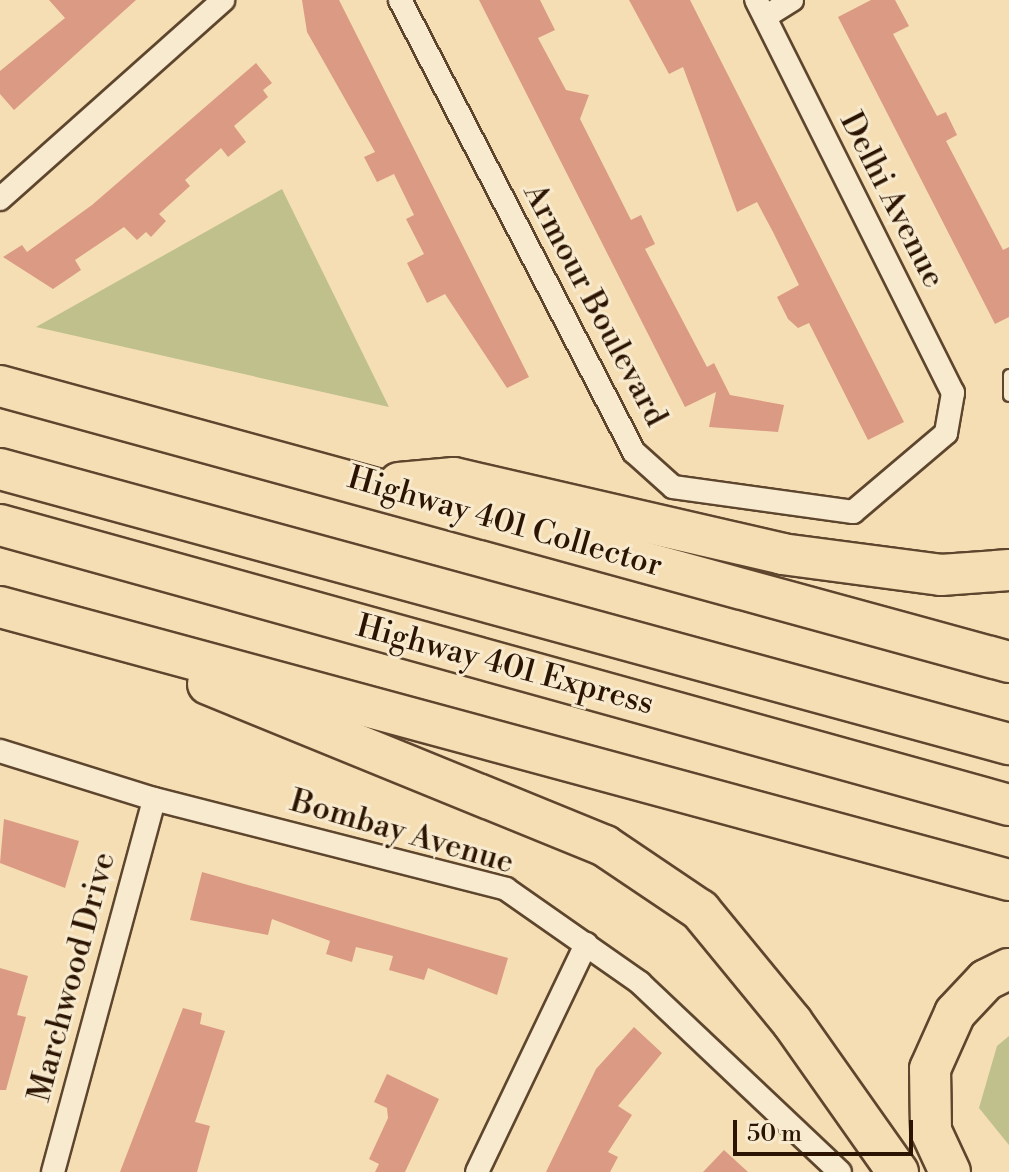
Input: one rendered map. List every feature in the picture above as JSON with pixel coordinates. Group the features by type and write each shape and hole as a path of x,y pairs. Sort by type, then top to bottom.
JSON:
{"highway":[{"name":"Highway 401 Collector","path":"0,386 374,485 1009,662"},
{"name":"Highway 401 Express","path":"0,469 1009,744"},
{"path":"374,485 454,478 782,554 941,575 1009,570"},
{"name":"Highway 401 Express","path":"0,525 1009,805"},
{"path":"0,607 1009,880"},
{"path":"139,644 174,670 605,846 700,910 792,1022 898,1172"},
{"path":"950,1172 931,1131 930,1069 955,1013 986,980 1009,969"}],"street":[{"path":"0,199 223,0"},
{"name":"Armour Boulevard","path":"400,0 634,452 673,487 853,512 946,433"},
{"path":"761,9 792,0"},
{"name":"Delhi Avenue","path":"761,9 953,393 946,433"},
{"name":"Bombay Avenue","path":"0,751 154,799 506,889 640,983 840,1172"},
{"name":"Marchwood Drive","path":"53,1172 154,799"},
{"path":"477,1172 586,944"}],"lane":[{"path":"1009,375 1009,395"}],"green space":[{"path":"282,189 389,407 36,327"},
{"path":"1009,1036 1009,1145 979,1108 997,1046"}],"building":[{"path":"49,0 136,0 14,110 0,94 0,71 65,18"},
{"path":"302,0 339,0 529,377 507,388 445,294 427,303 407,263 424,254 406,219 414,215 394,174 377,182 364,157 375,152 307,32"},
{"path":"479,0 540,0 555,30 538,38 566,90 589,95 580,119 631,220 641,215 655,244 645,249 707,367 714,363 730,395 784,405 778,432 709,427 716,392 685,407"},
{"path":"629,0 690,0 904,422 868,440 809,323 798,328 788,319 777,297 799,285 773,232 757,202 737,212 683,67 669,74"},
{"path":"871,0 895,0 909,26 893,34 937,116 946,112 957,135 946,141 1003,250 1009,247 1009,317 995,324 838,17"},
{"path":"256,63 272,83 263,90 268,97 234,126 246,142 228,157 221,148 185,180 190,186 159,214 166,221 151,237 146,232 137,240 124,227 75,260 81,270 53,289 3,257 22,245 27,252 92,205"},
{"path":"4,819 79,841 65,888 0,863"},
{"path":"202,872 508,958 497,995 428,968 424,980 389,970 393,956 356,947 352,962 326,954 330,941 272,919 268,935 190,920"},
{"path":"0,968 28,976 17,1015 26,1017 6,1090 0,1090"},
{"path":"183,1008 202,1013 200,1024 225,1031 195,1122 210,1126 197,1172 120,1172"},
{"path":"634,1027 662,1053 618,1106 632,1115 608,1152 618,1157 610,1172 546,1172 596,1069"},
{"path":"387,1074 439,1099 405,1172 375,1172 379,1164 369,1159 388,1118 387,1108 374,1102"},
{"path":"724,1150 748,1172 703,1172"}]}
